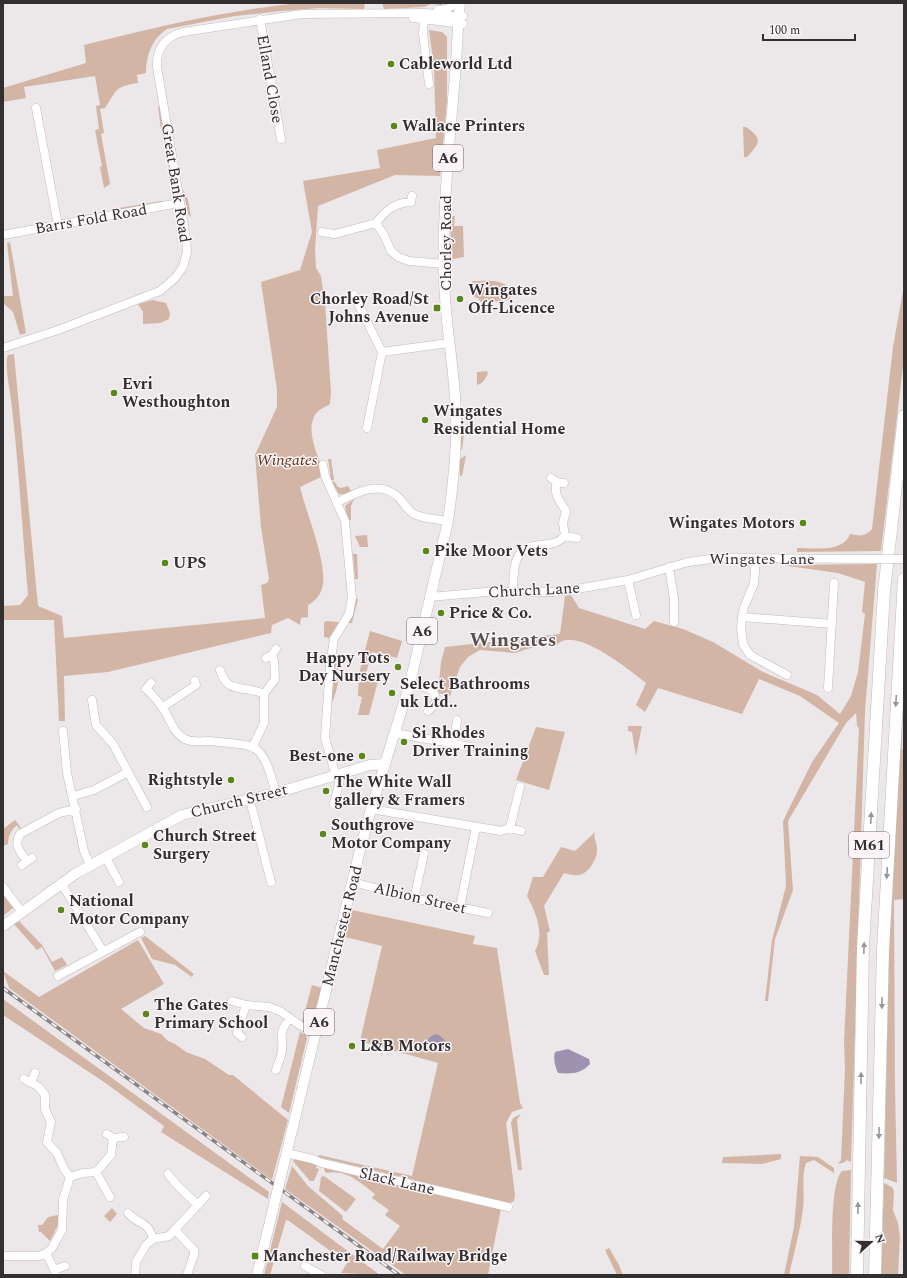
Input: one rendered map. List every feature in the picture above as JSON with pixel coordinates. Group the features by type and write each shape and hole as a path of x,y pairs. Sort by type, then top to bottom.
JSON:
{"highway":[{"name":"M61","path":"857,1275 863,947 884,591 904,416"},
{"name":"M61","path":"875,1275 883,950 904,578"}],"main road":[{"name":"Chorley Road","path":"383,770 410,683 448,522 456,456 456,415 449,343 444,264 446,183 460,20 460,3"},
{"name":"Chorley Road","path":"460,20 465,3"},
{"name":"Church Street","path":"3,926 61,883 90,865 182,815 250,800 361,769 383,770"},
{"name":"Manchester Road","path":"258,1275 371,809 383,770"}],"street":[{"path":"260,19 302,14 378,14 443,10 456,3"},
{"path":"389,13 460,20"},
{"path":"378,14 424,19 460,20"},
{"name":"Great Bank Road","path":"3,348 47,334 148,297 166,287 179,273 187,252 186,238 157,70 157,55 162,44 171,36 183,32 260,19"},
{"name":"Elland Close","path":"260,19 281,138"},
{"path":"424,19 423,33 429,84"},
{"path":"36,108 58,225"},
{"path":"322,232 330,236 376,223 383,214 395,204 411,202"},
{"name":"Barrs Fold Road","path":"3,235 179,203"},
{"path":"376,223 384,235 391,251 398,257 409,261 444,264"},
{"path":"354,295 382,352 369,426"},
{"path":"382,352 449,343"},
{"path":"323,465 325,476 338,502 345,522 352,598 349,614 334,639 324,725 326,745 338,775 334,804"},
{"path":"557,481 555,491 566,511 563,523 565,536"},
{"path":"338,502 362,491 376,489 384,490 397,496 414,514 448,522"},
{"path":"513,592 514,564 520,553 531,546 554,544 565,536 577,538"},
{"path":"756,558 754,584 744,607 741,636 746,651 750,655 787,675"},
{"name":"Wingates Lane","path":"636,578 703,559 756,558 904,560"},
{"path":"668,568 674,600 674,622"},
{"name":"Church Lane","path":"430,597 486,592 553,592 636,578"},
{"path":"628,580 636,615"},
{"path":"828,688 834,583"},
{"path":"742,617 832,624"},
{"path":"252,746 264,723 264,694 276,680 274,672 276,665 271,654"},
{"path":"220,670 225,685 264,694"},
{"path":"410,683 433,690 436,694 436,703 428,711"},
{"path":"163,707 197,685"},
{"path":"146,686 163,707 174,730 189,741 235,743 252,746 264,758 276,793"},
{"path":"102,705 93,703 96,725 113,744 128,772 148,803"},
{"path":"454,744 457,720"},
{"path":"63,731 68,773 84,851 90,865"},
{"path":"395,733 472,746"},
{"path":"73,796 94,790 128,772"},
{"path":"510,828 520,786"},
{"path":"250,800 271,882"},
{"path":"27,862 17,848 16,843 20,834 59,813 76,809"},
{"path":"371,809 500,831 510,828 521,831"},
{"path":"460,907 476,827"},
{"path":"414,899 424,854"},
{"path":"105,856 119,882"},
{"name":"Albion Street","path":"353,882 414,899 488,913"},
{"path":"61,883 103,951"},
{"path":"3,887 22,912"},
{"path":"58,976 140,932"},
{"path":"232,1000 246,1005 269,1007 280,1011 301,1026 317,1031"},
{"path":"237,1036 246,1005"},
{"path":"276,1064 282,1052 280,1039 282,1029 290,1018"},
{"path":"35,1073 27,1081 42,1088 45,1095 45,1108 51,1122 43,1142 57,1153 64,1169 70,1177"},
{"path":"70,1177 83,1172 96,1172 111,1155 110,1136 124,1137"},
{"name":"Slack Lane","path":"287,1153 322,1163 508,1207"},
{"path":"96,1172 108,1187 110,1197"},
{"path":"173,1176 198,1205"},
{"path":"3,1256 35,1256 46,1253 62,1230 63,1200 70,1177"},
{"path":"135,1275 136,1262 146,1245 153,1239 166,1237 175,1230 206,1196"},
{"path":"129,1217 146,1224 153,1239"},
{"path":"175,1230 194,1250 194,1255 187,1275"},
{"path":"46,1253 56,1273 64,1266"},
{"path":"305,1266 312,1273 321,1275"}],"green space":[{"path":"298,3 365,3 364,9 319,8 235,16 167,29 162,33 151,48 147,60 146,73 137,75 138,83 121,87 117,90 105,108 100,109 104,133 101,134 110,184 104,188 100,167 102,166 95,130 99,129 96,106 100,105 95,76 24,87 26,98 3,102 3,88 86,63 84,45 190,20 244,10"},
{"path":"382,3 442,3 442,5 431,4 424,7 384,9"},
{"path":"429,30 442,32 447,37 447,101 440,176 395,175 318,206 315,249 316,268 321,276 325,303 331,392 330,404 316,413 312,422 312,437 325,475 300,487 320,553 323,579 320,594 308,605 308,617 301,618 300,625 288,618 272,625 271,633 108,672 64,676 65,721 59,721 54,620 3,620 3,606 20,605 28,595 16,449 7,370 8,355 14,354 38,606 62,616 64,638 265,618 261,585 267,583 269,579 261,527 255,455 277,407 277,390 261,282 300,270 312,232 303,181 380,168 377,150 436,138 434,67"},
{"path":"158,106 161,108 175,186 171,183 169,177 168,158 161,130"},
{"path":"743,127 746,127 751,131 758,141 755,148 747,157 744,157"},
{"path":"183,189 188,200 191,217 188,214"},
{"path":"162,201 162,203 104,213 119,208"},
{"path":"451,216 455,216 454,226 463,226 464,257 453,259 453,262 450,262"},
{"path":"10,242 26,333 20,335 13,312 3,303 3,296 13,296 7,243"},
{"path":"472,281 491,281 503,283 508,286 510,298 506,301 481,302 478,298 474,297"},
{"path":"904,285 904,358 881,551 797,552 797,548 819,549 835,547 846,540 850,534 862,535 872,529 893,347"},
{"path":"153,300 166,303 170,313 169,319 160,323 143,324 143,312 138,304"},
{"path":"487,371 488,374 482,383 477,385 477,372"},
{"path":"460,411 462,415 464,435 462,449 460,449"},
{"path":"466,455 462,476 460,476 459,460"},
{"path":"328,459 331,459 334,480 331,480"},
{"path":"334,481 338,487 341,488 348,486 351,491 349,494 339,494 332,482"},
{"path":"354,499 351,506 351,520 348,520 345,506"},
{"path":"367,535 368,547 360,547 355,536"},
{"path":"353,554 357,554 358,579 355,579"},
{"path":"877,564 865,711 851,1162 846,1160 845,1162 838,1164 841,1160 845,1069 844,1042 859,728 857,726 856,713 846,723 788,821 793,890 775,939 768,1001 765,1001 772,940 786,886 783,821 812,762 839,723 800,696 759,679 742,714 658,688 645,712 636,705 646,683 629,669 603,652 589,645 576,641 565,640 557,645 537,646 515,653 480,650 468,657 460,667 450,696 438,693 441,662 445,647 560,634 565,596 571,595 579,608 645,629 654,621 683,629 713,642 763,672 817,695 840,714 851,696 858,672 865,614 862,612 865,582 838,573 781,565"},
{"path":"356,599 358,599 352,623 348,623 353,614"},
{"path":"326,621 339,622 329,638 324,637 324,623"},
{"path":"370,631 402,641 397,658 372,652 366,673 379,677 369,715 358,715 362,697 358,696 359,674"},
{"path":"904,658 902,749 904,751 904,899 894,900 897,1183 884,1178 890,910"},
{"path":"334,662 336,662 339,673 336,691 330,708"},
{"path":"628,726 642,726 636,756 632,732 628,731"},
{"path":"536,727 565,732 549,790 516,780"},
{"path":"15,820 21,828 19,829 17,825 15,827 9,836 8,844 3,846 3,829"},
{"path":"595,832 597,854 589,869 579,875 564,873 544,906 550,931 547,933 549,975 544,975 535,951 539,937 538,923 527,896 533,877 543,877 561,847 575,851"},
{"path":"4,896 13,908 3,916 3,897"},
{"path":"352,910 475,936 473,944 497,948 520,1103 523,1108 512,1112 506,1123 515,1195 514,1201 510,1203 318,1157 319,1155 412,1176 438,1063 360,1041 382,946 345,937"},
{"path":"19,921 42,945 52,962 62,957 67,965 55,971 42,947 37,950 13,923"},
{"path":"145,936 194,974 192,977 175,965 152,959 141,938"},
{"path":"138,940 164,984 121,1009 144,1028 161,1034 168,1041 186,1052 205,1059 229,1075 233,1075 288,1120 272,1180 9,988 3,971 39,997"},
{"path":"312,985 322,988 313,1017 305,1023 302,1022"},
{"path":"3,999 269,1192 268,1199 161,1132 164,1126 104,1082 3,1015"},
{"path":"300,1032 306,1035 307,1038 289,1113 281,1107"},
{"path":"521,1114 517,1120 522,1170 518,1170 511,1123 513,1118"},
{"path":"781,1154 781,1159 762,1164 722,1163 723,1157"},
{"path":"800,1156 818,1157 834,1168 834,1173 814,1160 806,1163 804,1174 803,1209 800,1226 789,1275 784,1275 794,1227"},
{"path":"295,1159 317,1164 316,1168 319,1169 314,1181 310,1181 293,1161"},
{"path":"292,1166 308,1186 343,1216 342,1219 383,1249 400,1226 385,1215 389,1210 372,1198 375,1194 358,1181 340,1173 326,1173 324,1170 325,1166 360,1174 364,1178 372,1180 373,1178 501,1209 488,1275 406,1275 285,1189"},
{"path":"851,1170 849,1275 832,1275 832,1220 835,1190 842,1171"},
{"path":"324,1176 356,1199 346,1212 319,1191 321,1177"},
{"path":"884,1183 892,1187 894,1191 893,1210 898,1223 900,1237 898,1275 881,1275"},
{"path":"282,1202 380,1275 341,1273 347,1263 286,1220 270,1275 264,1275"},
{"path":"112,1208 117,1214 110,1222 104,1216"},
{"path":"58,1215 58,1225 50,1241 41,1232 39,1232 38,1225 42,1225 48,1217"},
{"path":"609,1248 623,1275 617,1275 605,1250"}],"shaded area":[{"path":"435,1034 442,1038 446,1045 442,1051 429,1050 427,1041"},
{"path":"568,1049 589,1059 590,1064 583,1070 576,1073 558,1073 554,1057 555,1052"}],"railway":[{"path":"3,988 399,1275"}],"place":[{"name":"Cableworld Ltd","path":"391,64"},
{"name":"Wallace Printers","path":"394,126"},
{"name":"Wingates Off-Licence","path":"460,299"},
{"name":"Chorley Road/St Johns Avenue","path":"437,308"},
{"name":"Evri Westhoughton","path":"114,393"},
{"name":"Wingates Residential Home","path":"425,420"},
{"name":"Wingates Motors","path":"803,523"},
{"name":"Pike Moor Vets","path":"426,551"},
{"name":"UPS","path":"165,563"},
{"name":"Price & Co.","path":"441,613"},
{"name":"Happy Tots Day Nursery","path":"398,667"},
{"name":"Select Bathrooms uk Ltd..","path":"392,693"},
{"name":"Si Rhodes Driver Training","path":"404,742"},
{"name":"Best-one","path":"362,756"},
{"name":"Rightstyle","path":"231,780"},
{"name":"The White Wall gallery & Framers","path":"326,791"},
{"name":"Southgrove Motor Company","path":"323,834"},
{"name":"Church Street Surgery","path":"145,845"},
{"name":"National Motor Company","path":"61,910"},
{"name":"The Gates Primary School","path":"146,1014"},
{"name":"L&B Motors","path":"352,1046"},
{"name":"Manchester Road/Railway Bridge","path":"255,1256"}],"district":[{"name":"Wingates","path":"513,640"}]}
